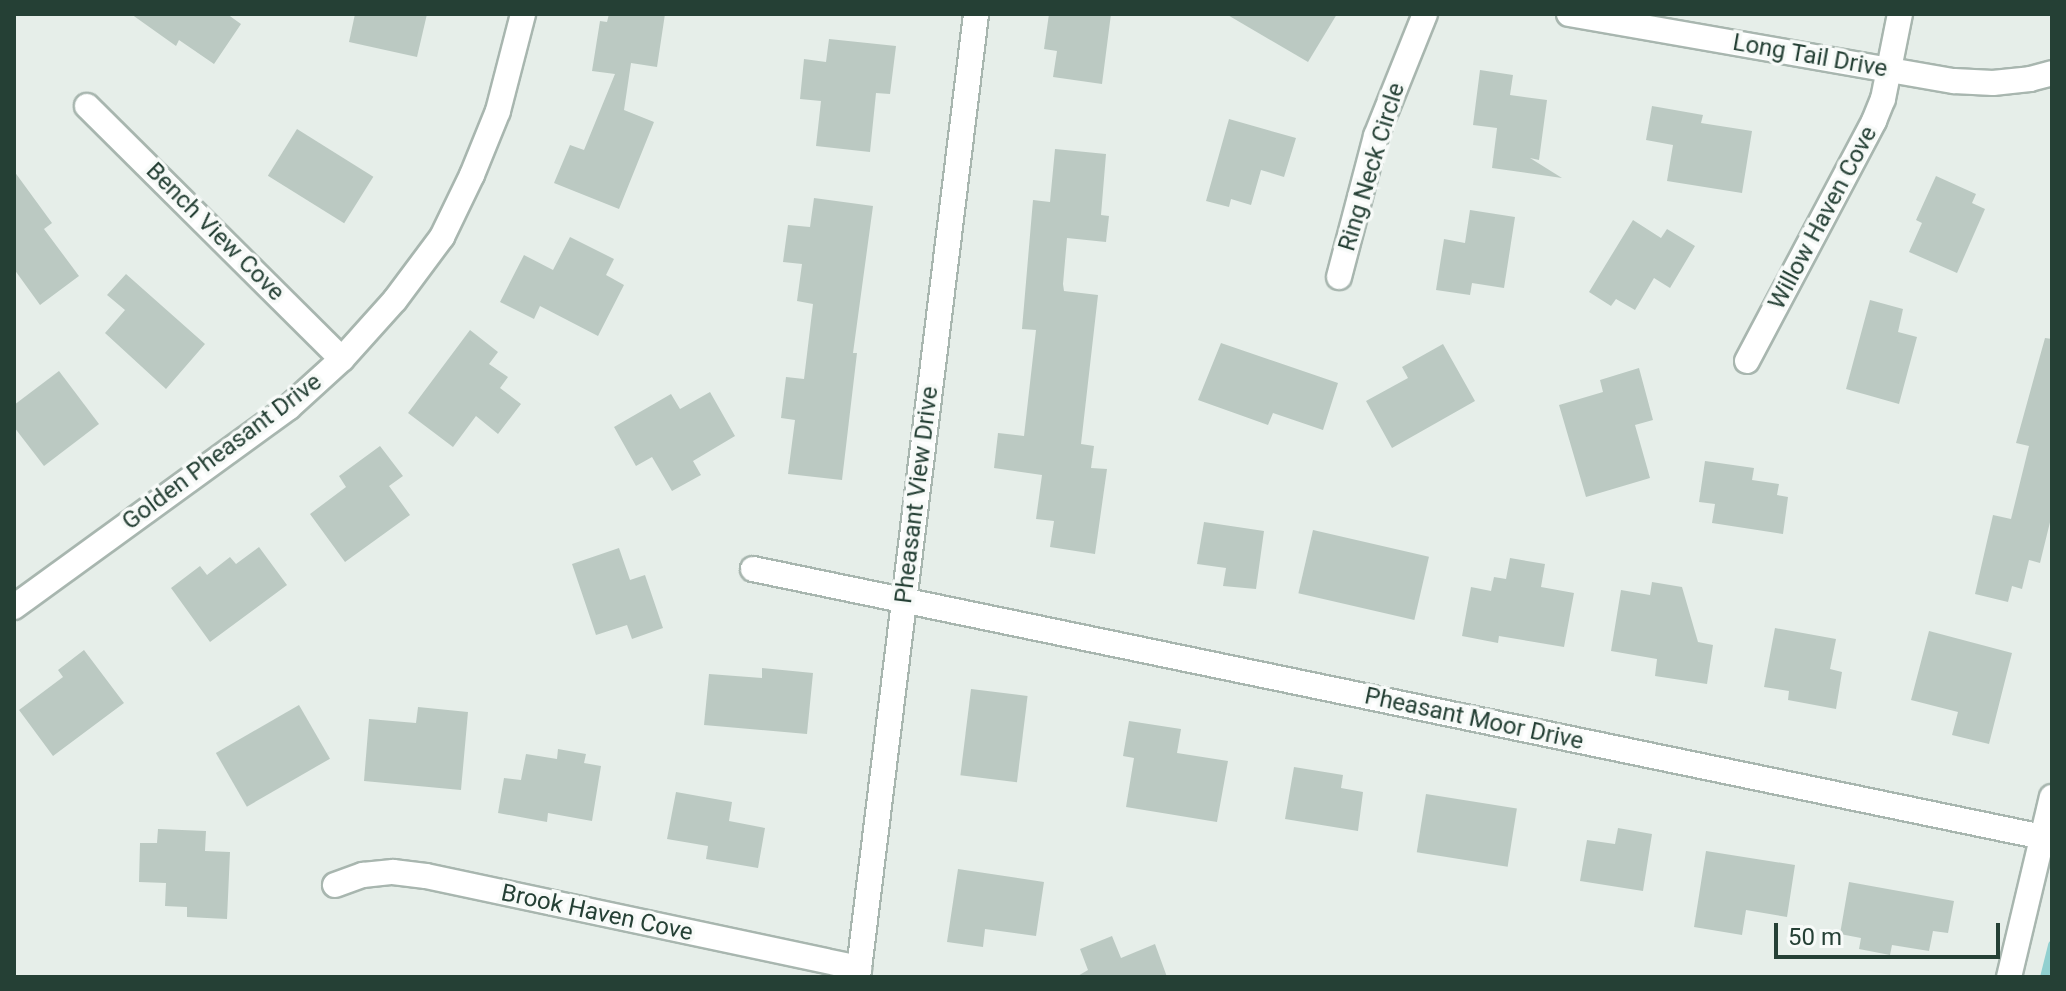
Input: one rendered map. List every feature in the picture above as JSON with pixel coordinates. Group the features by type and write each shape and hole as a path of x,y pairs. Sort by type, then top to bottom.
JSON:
{"street":[{"name":"Golden Pheasant Drive","path":"14,607 288,408 342,359 395,300 442,237 498,111 523,14"},
{"name":"Pheasant View Drive","path":"858,972 976,14"},
{"name":"Ring Neck Circle","path":"1339,277 1376,136 1425,14"},
{"name":"Long Tail Drive","path":"1569,14 1890,71 1993,83 2052,73"},
{"name":"Willow Haven Cove","path":"1747,361 1862,147 1883,99 1900,14"},
{"name":"Bench View Cove","path":"87,106 342,359"},
{"name":"Pheasant Moor Drive","path":"753,569 2048,838"},
{"path":"2009,977 2048,838 2052,797"},
{"name":"Brook Haven Cove","path":"335,885 363,875 393,872 426,876 858,972"}],"building":[{"path":"131,14 227,14 241,24 214,64 179,40 176,46"},
{"path":"355,14 427,14 417,57 349,42"},
{"path":"609,14 665,14 657,67 631,63 624,110 654,122 619,209 554,183 570,145 584,150 615,74 592,71 600,21 607,22"},
{"path":"1049,14 1111,14 1102,84 1053,77 1057,51 1044,49"},
{"path":"1226,14 1337,14 1308,62"},
{"path":"829,39 896,46 890,94 876,93 870,152 816,146 821,101 800,99 804,59 826,62"},
{"path":"1480,70 1513,75 1510,95 1547,100 1539,160 1530,158 1562,178 1492,168 1497,128 1473,125"},
{"path":"1652,106 1703,115 1701,123 1752,131 1742,193 1667,181 1673,145 1646,140"},
{"path":"1229,119 1296,138 1284,177 1261,170 1251,205 1231,199 1229,207 1206,201"},
{"path":"297,129 373,177 344,223 268,176"},
{"path":"1055,149 1106,154 1101,215 1109,216 1106,242 1067,238 1063,284 1064,291 1098,295 1081,444 1094,446 1091,468 1107,469 1095,554 1050,547 1054,521 1036,519 1042,475 994,468 998,433 1024,436 1036,330 1022,329 1033,200 1050,202"},
{"path":"14,171 52,223 44,229 79,276 40,305 14,269"},
{"path":"1936,176 1976,194 1972,203 1985,209 1957,273 1909,252 1922,223 1916,220"},
{"path":"814,198 873,206 853,353 857,353 842,480 788,474 795,420 781,418 786,377 804,379 813,304 797,301 802,264 783,262 788,225 810,227"},
{"path":"1470,210 1515,217 1504,288 1472,283 1470,295 1436,290 1444,239 1465,243"},
{"path":"1633,220 1661,238 1667,229 1695,246 1670,288 1654,278 1635,310 1616,299 1611,306 1589,292"},
{"path":"570,237 614,259 606,275 624,285 598,336 540,306 534,319 500,302 524,255 553,270"},
{"path":"126,274 205,344 166,389 105,333 125,310 107,295"},
{"path":"1870,300 1903,309 1898,332 1917,337 1899,404 1846,389"},
{"path":"470,330 498,352 489,364 508,377 500,388 521,404 498,434 476,416 453,447 408,413"},
{"path":"2045,338 2052,339 2052,514 2040,563 2029,560 2022,589 2012,586 2008,602 1975,594 1993,515 2011,519 2029,446 2016,443"},
{"path":"1221,343 1338,383 1323,430 1273,413 1268,425 1198,400"},
{"path":"1443,344 1475,401 1392,448 1366,401 1408,378 1402,367"},
{"path":"1639,368 1653,420 1635,425 1650,478 1586,497 1559,405 1603,392 1600,380"},
{"path":"59,371 99,424 44,466 14,427 14,405"},
{"path":"710,392 735,436 693,461 701,475 672,491 652,457 636,466 614,427 671,394 680,409"},
{"path":"380,446 403,476 389,486 410,515 345,562 310,514 346,487 339,476"},
{"path":"1705,461 1754,468 1752,480 1779,484 1777,495 1788,497 1783,534 1712,523 1715,504 1699,502"},
{"path":"1204,522 1264,531 1256,589 1223,586 1226,568 1197,564"},
{"path":"1313,530 1429,557 1414,620 1298,593"},
{"path":"259,547 287,585 210,642 171,588 200,566 207,575 230,557 236,564"},
{"path":"619,548 630,580 645,575 663,628 632,639 627,625 596,635 572,564"},
{"path":"1510,558 1545,564 1541,587 1574,593 1564,647 1499,636 1498,643 1462,636 1471,587 1491,591 1494,577 1506,579"},
{"path":"1652,582 1682,587 1698,642 1713,645 1707,684 1655,676 1657,659 1611,651 1621,590 1650,595"},
{"path":"1775,628 1836,639 1830,669 1842,672 1836,709 1788,700 1789,691 1764,687"},
{"path":"1929,631 2012,653 1989,744 1952,735 1958,712 1911,700"},
{"path":"84,650 124,703 53,756 19,710 63,677 58,670"},
{"path":"762,668 813,673 807,734 704,725 709,674 762,678"},
{"path":"971,689 1028,696 1017,782 960,775"},
{"path":"299,705 330,759 247,807 216,753"},
{"path":"418,707 468,712 461,790 364,781 369,719 416,723"},
{"path":"1129,721 1181,729 1177,753 1228,761 1217,822 1126,807 1134,758 1123,756"},
{"path":"558,749 586,754 584,763 601,766 592,821 548,813 547,822 498,813 504,778 521,780 526,754 557,759"},
{"path":"1294,767 1343,775 1341,788 1363,792 1358,831 1285,819"},
{"path":"676,792 732,802 729,821 765,828 758,868 706,859 708,846 667,839"},
{"path":"1426,794 1517,808 1508,867 1417,852"},
{"path":"1618,828 1652,834 1643,891 1580,881 1587,840 1615,844"},
{"path":"158,829 206,831 205,851 230,852 227,919 187,917 187,907 165,906 166,883 139,882 140,843 157,843"},
{"path":"1706,851 1795,865 1787,917 1746,910 1742,935 1694,927"},
{"path":"958,869 1044,882 1036,936 985,929 983,947 947,942"},
{"path":"1849,882 1954,901 1948,933 1933,931 1929,951 1892,945 1890,955 1859,949 1861,938 1840,934"},
{"path":"1112,936 1121,958 1155,944 1167,977 1076,977 1088,970 1080,949"}],"waterway":[{"path":"2044,977 2052,944"}]}
